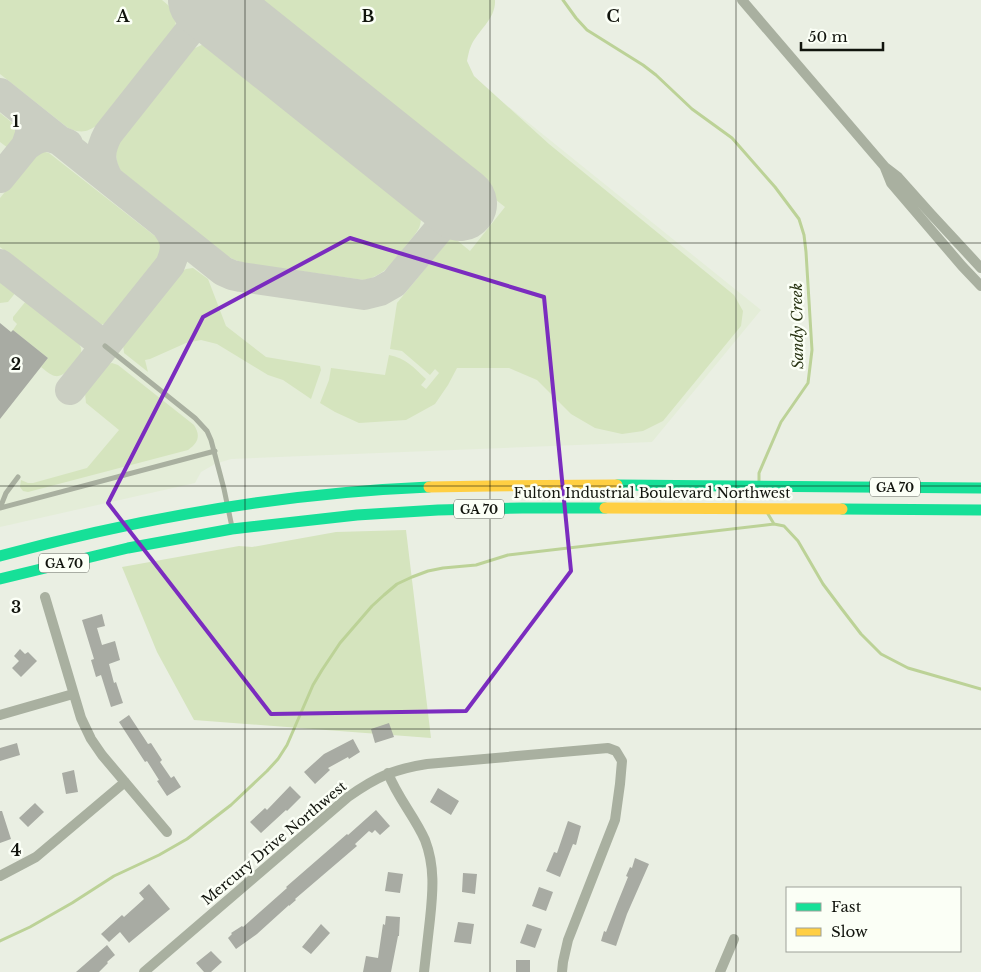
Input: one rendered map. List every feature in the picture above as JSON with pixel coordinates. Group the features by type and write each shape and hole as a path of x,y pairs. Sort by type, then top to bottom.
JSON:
{"main road":[{"name":"Fulton Industrial Boulevard Northwest","path":"0,556 37,545 119,526 228,507 357,492 522,485 981,488"},
{"name":"Fulton Industrial Boulevard Northwest","path":"0,579 128,548 232,528 357,514 522,508 981,510"}],"street":[{"path":"742,0 884,168 891,183 981,286"},
{"path":"884,168 898,177 981,268"},
{"path":"45,597 73,694 91,739 124,782 167,832"},
{"path":"0,715 73,694"},
{"name":"Mercury Drive Northwest","path":"144,972 348,797 367,783 388,773 427,764 608,748 616,751 622,761 615,820 568,940 562,972"},
{"path":"388,773 392,784 424,838 433,871 433,889 424,972"},
{"path":"0,876 36,857 124,782"},
{"path":"725,970 734,939"}],"lane":[{"path":"105,346 195,418 206,431 215,450 232,528"},
{"path":"0,508 215,450"},
{"path":"0,508 6,493 18,477"}],"highlighted area":[{"path":"350,238 544,297 571,571 466,711 271,714 108,503 203,317"}],"shaded area":[{"path":"0,0 376,0 761,310 652,442 231,459 215,464 201,472 195,483 0,527"}],"green space":[{"path":"0,0 162,0 175,14 176,22 173,33 99,124 88,130 77,131 68,128 0,74"},
{"path":"250,0 495,0 495,7 490,19 474,40 469,51 467,61 474,76 549,144 734,295 743,311 741,326 663,421 643,431 622,434 595,428 571,414 537,380 509,368 457,368 435,404 406,420 359,423 320,403 329,380 331,368 385,375 389,355 405,361 418,371 426,379 421,385 426,389 439,373 435,369 430,375 402,351 390,349 397,303 452,236 470,251 505,207 252,8"},
{"path":"206,43 216,44 418,205 421,217 419,228 384,271 364,280 244,263 235,260 225,255 120,170 116,156 119,141 193,49"},
{"path":"0,113 14,125 17,132 8,148 0,142"},
{"path":"42,151 49,153 160,240 163,248 161,257 109,322 101,325 94,322 0,247 0,198 36,154"},
{"path":"193,268 208,279 226,326 266,357 320,366 321,370 311,399 283,380 268,375 217,344 201,340 186,343 145,360 148,372 124,353 123,344 180,272"},
{"path":"0,279 16,292 8,302 0,303"},
{"path":"26,301 80,345 81,353 78,360 71,368 59,376 53,375 41,367 48,358 13,330 17,324 13,317"},
{"path":"112,363 118,365 194,425 198,436 194,445 188,450 28,492 23,491 20,487 21,480 33,483 87,468 119,430 86,403 85,393 87,388 105,365"},
{"path":"406,530 431,738 194,720 157,652 122,567 239,546 252,547 336,532"}],"building":[{"path":"0,323 11,332 13,330 48,358 0,419"},
{"path":"102,614 105,626 97,628 102,645 115,641 120,660 109,664 114,683 116,682 123,703 111,707 101,675 96,677 91,660 94,659 82,620"},
{"path":"20,649 25,654 28,652 37,661 21,677 12,668 19,661 14,656"},
{"path":"129,715 148,744 151,743 162,760 160,762 171,778 174,776 181,787 167,796 147,761 145,762 119,722"},
{"path":"389,723 394,737 375,743 371,729"},
{"path":"353,739 360,752 328,768 330,770 315,784 304,772 324,754"},
{"path":"17,743 20,755 0,761 0,748"},
{"path":"74,770 78,792 66,794 62,773"},
{"path":"290,786 301,797 261,833 250,822 265,808 267,810"},
{"path":"438,788 459,801 451,815 430,802"},
{"path":"35,803 44,812 28,827 19,818"},
{"path":"376,810 390,826 380,835 375,830 372,833 369,831 355,844 357,846 257,934 236,949 228,938 231,933 243,927 286,887"},
{"path":"0,811 2,811 11,839 0,843"},
{"path":"568,821 581,826 576,845 573,844 560,877 546,871 554,852 557,853"},
{"path":"635,858 649,864 627,914 616,946 601,941 628,877 626,876 630,867 632,868"},
{"path":"388,872 403,874 400,893 385,891"},
{"path":"463,873 477,874 475,894 462,892"},
{"path":"149,884 170,909 129,943 120,932 109,942 101,934 144,899 139,893"},
{"path":"539,887 553,892 546,911 532,906"},
{"path":"386,916 400,917 399,936 391,972 363,972 366,956 378,958"},
{"path":"458,922 474,924 471,944 454,942"},
{"path":"321,924 330,933 311,954 302,947"},
{"path":"527,924 542,929 535,948 520,943"},
{"path":"107,945 115,955 99,972 76,972"},
{"path":"211,951 222,962 211,972 204,972 196,963"},
{"path":"516,960 530,960 530,972 516,972"}],"waterway":[{"name":"Sandy Creek","path":"563,0 587,30 643,65 692,109 732,138 775,187 799,219 804,235 806,252 812,350 808,383 781,422 759,473 759,481"},
{"name":"Sandy Creek","path":"768,514 774,524"},
{"path":"0,941 30,927 114,876 159,855 187,839 231,805 278,759 287,745 313,685 340,643 372,606 397,584 428,571 476,565 508,555 774,524 784,526 798,541 823,584 841,608 861,634 881,654 908,668 981,689"}],"taxiway":[{"path":"109,180 101,158 108,134 214,0"},
{"path":"197,20 194,26 208,18 222,19 233,23 226,11 224,0"},
{"path":"0,93 223,271 232,275 364,295 380,291 394,283 460,204"},
{"path":"0,178 26,146 30,134 30,126"},
{"path":"26,146 37,139 47,137 68,144"},
{"path":"70,390 170,265 175,245 166,226"},
{"path":"0,264 105,346"}],"runway":[{"path":"205,0 460,204"}],"traffic: fast":[{"path":"617,485 981,488"},
{"path":"0,556 106,530 213,509 320,495 429,487"},
{"path":"0,579 128,548 232,529 357,515 438,510 605,508"},
{"path":"842,509 981,510"}],"traffic: slow":[{"path":"429,487 617,485"},
{"path":"605,508 842,509"}]}
